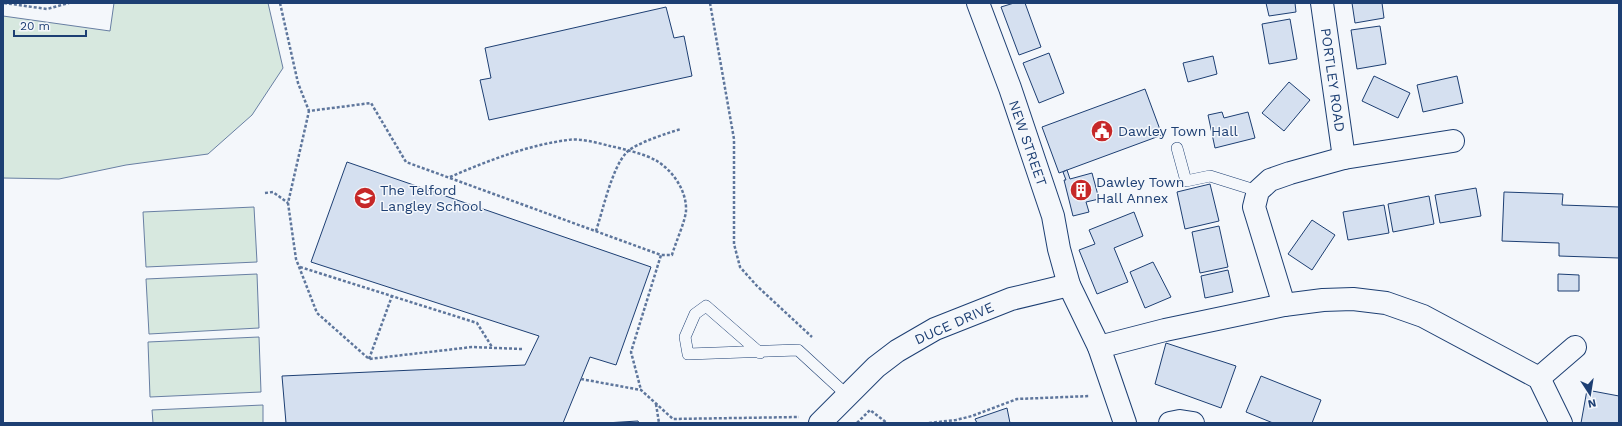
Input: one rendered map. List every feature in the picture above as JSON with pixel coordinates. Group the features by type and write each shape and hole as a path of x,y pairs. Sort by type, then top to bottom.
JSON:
{"street":[{"name":"NEW STREET","path":"978,3 1010,88 1053,216 1059,249 1069,285 1099,347 1125,423"},
{"name":"PORTLEY ROAD","path":"1322,3 1344,158"},
{"path":"1284,305 1254,207 1258,191 1270,180 1344,158 1453,141"},
{"name":"DUCE DRIVE","path":"810,420 848,396 876,367 896,351 934,329 1011,299 1069,285"},
{"path":"1099,347 1165,330 1284,305 1323,300 1353,299 1386,303 1423,316 1539,378 1561,423"},
{"path":"1539,378 1575,347"},
{"path":"1170,423 1180,421 1193,423"}],"lane":[{"path":"1177,148 1186,181 1210,176 1258,191"},
{"path":"760,352 706,306 694,314 685,337 688,354 760,352 798,350 848,396"}],"path":[{"path":"4,3 46,8 69,3"},
{"path":"280,3 298,83 309,111 288,202 296,259 317,313 369,359 472,347 522,349"},
{"path":"710,3 734,139 734,244 740,267 757,286 817,341"},
{"path":"309,111 371,103 406,162 449,178 661,255 672,255 686,211 684,196 678,180 656,161 628,150 600,143 570,139 538,146 482,163 449,178"},
{"path":"596,231 612,180 622,158 628,150 658,136 681,129"},
{"path":"265,193 273,192 288,202"},
{"path":"641,390 631,352 661,255"},
{"path":"299,267 477,323 492,347"},
{"path":"369,359 392,296"},
{"path":"581,379 641,390 673,419 675,423"},
{"path":"929,423 956,420 972,416 1017,399 1061,396 1093,397"},
{"path":"656,403 659,423"},
{"path":"857,423 870,410 887,423"},
{"path":"673,419 810,420"}],"shaded area":[{"path":"114,3 268,3 283,68 252,115 208,154 126,165 59,179 3,178 3,16 110,31"},
{"path":"254,207 257,262 146,267 143,212"},
{"path":"257,274 259,328 149,334 146,279"},
{"path":"259,337 261,392 150,397 148,342"},
{"path":"263,405 263,423 153,423 152,410"}],"building":[{"path":"1014,3 1025,3 1041,47 1019,55 1001,7"},
{"path":"1266,3 1295,3 1296,12 1269,16"},
{"path":"1352,3 1382,3 1384,18 1355,23"},
{"path":"666,7 674,38 684,36 692,76 489,120 480,80 491,78 485,48"},
{"path":"1290,19 1297,59 1269,64 1262,24"},
{"path":"1380,26 1386,64 1357,69 1351,30"},
{"path":"1049,53 1064,93 1039,103 1023,63"},
{"path":"1213,56 1217,74 1188,82 1183,63"},
{"path":"1374,76 1410,93 1398,118 1362,101"},
{"path":"1457,76 1463,103 1423,112 1417,85"},
{"path":"1289,82 1310,100 1284,131 1262,113"},
{"name":"Dawley Town Hall","path":"1145,89 1162,135 1059,173 1042,127"},
{"path":"1222,112 1224,118 1248,112 1255,138 1215,148 1208,115"},
{"name":"The Telford Langley School","path":"347,162 651,267 616,365 590,357 563,423 286,423 282,376 525,365 539,336 311,262"},
{"name":"Dawley Town Hall Annex","path":"1067,170 1070,179 1092,173 1099,199 1086,202 1089,212 1073,216 1064,180 1066,180 1063,172"},
{"path":"1210,184 1219,221 1185,229 1177,192"},
{"path":"1476,188 1481,216 1440,223 1435,195"},
{"path":"1504,192 1563,194 1562,205 1619,207 1619,258 1559,256 1559,243 1502,241"},
{"path":"1429,196 1434,224 1393,232 1388,204"},
{"path":"1384,205 1389,233 1348,240 1343,212"},
{"path":"1134,212 1143,236 1114,248 1128,282 1097,294 1079,250 1095,244 1089,230"},
{"path":"1312,220 1335,235 1312,270 1288,254"},
{"path":"1219,226 1228,267 1200,273 1192,232"},
{"path":"1153,262 1171,297 1145,308 1130,272"},
{"path":"1228,270 1233,292 1205,298 1201,276"},
{"path":"1558,274 1579,275 1579,291 1558,291"},
{"path":"1166,343 1236,366 1221,408 1155,384"},
{"path":"1261,376 1321,400 1312,423 1273,423 1246,412"},
{"path":"1587,390 1619,396 1619,423 1581,423"},
{"path":"1007,408 1010,423 977,423 975,419"},
{"path":"638,421 639,423 605,423"}],"place":[{"name":"Dawley Town Hall","path":"1102,131"},
{"name":"Dawley Town Hall Annex","path":"1081,190"},
{"name":"The Telford Langley School","path":"365,198"}]}
